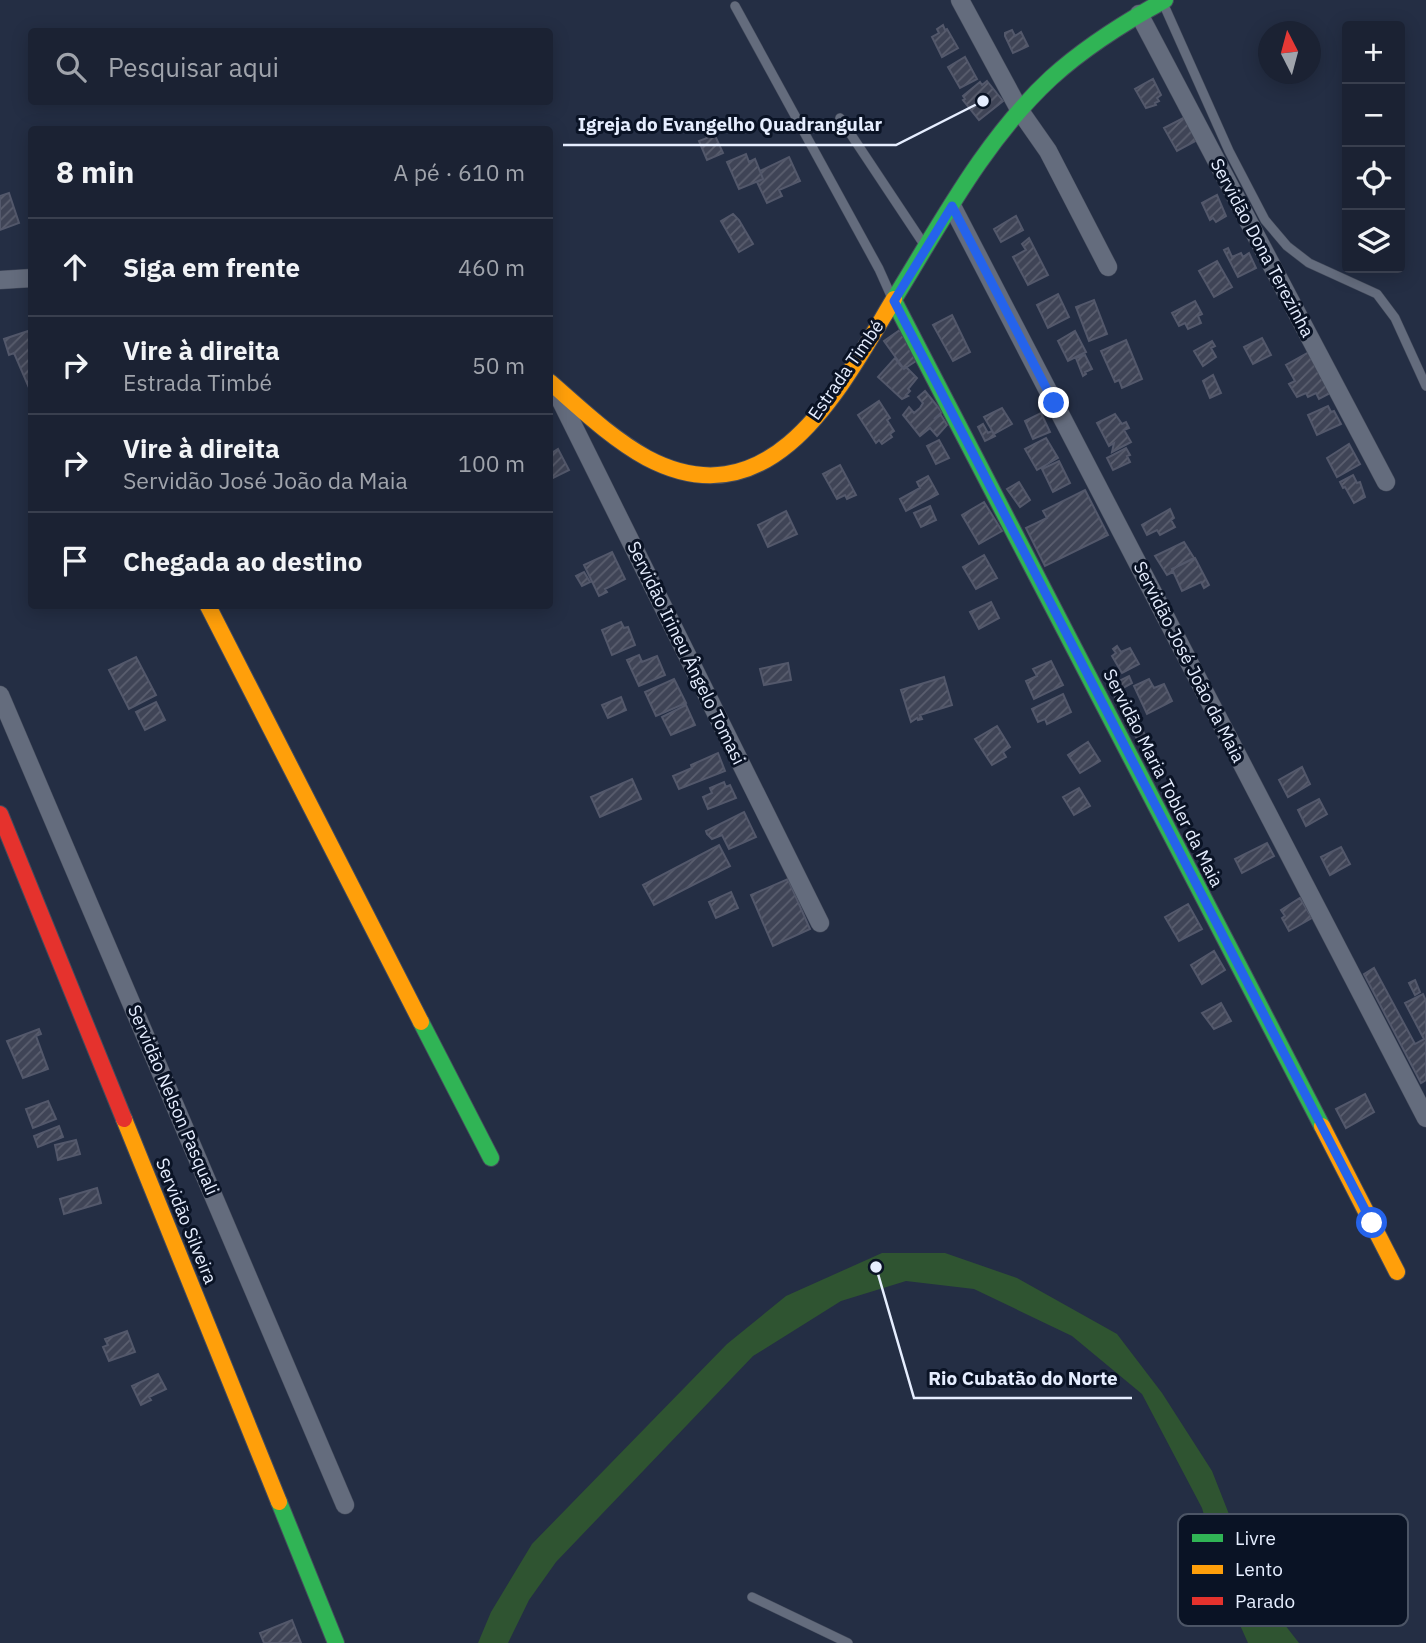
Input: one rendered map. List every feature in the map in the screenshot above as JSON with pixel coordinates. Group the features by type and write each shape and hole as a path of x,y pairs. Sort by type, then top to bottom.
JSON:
{"street":[{"path":"960,0 1020,111 1048,151 1108,267"},
{"name":"Estrada Timbé","path":"553,385 615,438 647,458 684,472 723,476 754,467 783,449 815,419 894,301 970,177 1020,111 1053,76 1090,46 1164,1"},
{"name":"Servidão Dona Terezinha","path":"1139,15 1386,482"},
{"name":"Servidão José João da Maia","path":"952,206 1426,1118"},
{"path":"0,279 28,278"},
{"name":"Servidão Maria Tobler da Maia","path":"894,301 1397,1272"},
{"name":"Servidão Irineu Ângelo Tomasi","path":"553,387 820,923"},
{"path":"210,609 491,1158"},
{"name":"Servidão Nelson Pasquali","path":"0,695 345,1505"},
{"name":"Servidão Silveira","path":"0,814 336,1643"}],"lane":[{"path":"1164,1 1229,151 1265,220 1287,246 1309,263 1377,294 1395,318 1426,386"},
{"path":"735,6 894,301"},
{"path":"841,118 926,248"},
{"path":"752,1597 848,1643"}],"shaded area":[{"path":"882,1253 945,1253 1017,1278 1117,1334 1162,1393 1212,1471 1229,1514 1204,1514 1142,1394 1072,1336 974,1289 906,1281 841,1301 753,1356 556,1562 529,1600 508,1643 478,1643 491,1612 532,1544 727,1344 786,1296"},
{"path":"1240,1626 1286,1626 1299,1643 1248,1643"}],"building":[{"path":"943,25 958,48 942,57 932,37 939,33 937,29"},
{"path":"1012,30 1015,36 1021,32 1028,46 1013,53 1005,36 1005,33"},
{"path":"965,57 977,79 960,88 948,67"},
{"path":"1153,79 1161,95 1157,98 1159,101 1156,105 1146,108 1135,89"},
{"path":"987,81 1003,101 979,120 963,100 963,96 980,82 982,85"},
{"path":"1187,116 1199,139 1177,151 1164,128"},
{"path":"711,127 723,153 707,160 699,141 707,138 704,130"},
{"path":"746,154 749,162 755,159 763,179 739,189 727,162"},
{"path":"789,157 800,181 779,190 782,196 767,203 757,182 763,179 760,171"},
{"path":"9,193 19,223 0,230 0,196"},
{"path":"1217,195 1226,216 1216,222 1213,218 1210,220 1202,203"},
{"path":"733,214 753,244 739,252 721,221"},
{"path":"1016,216 1023,230 1001,242 994,229"},
{"path":"1029,238 1048,275 1028,285 1013,257 1026,250 1022,244"},
{"path":"1228,248 1232,257 1241,253 1243,257 1249,253 1256,268 1238,277 1224,250"},
{"path":"1217,261 1232,287 1214,297 1199,271"},
{"path":"1058,294 1069,317 1048,328 1037,305"},
{"path":"1094,300 1107,334 1089,341 1076,307"},
{"path":"1195,301 1202,314 1198,316 1201,323 1188,329 1185,323 1179,326 1172,313"},
{"path":"952,315 970,352 953,361 933,325"},
{"path":"900,330 919,359 904,369 884,341"},
{"path":"28,331 28,385 14,353 9,355 4,339"},
{"path":"1075,331 1086,352 1068,361 1058,341"},
{"path":"1262,338 1271,355 1253,364 1244,347"},
{"path":"1126,340 1142,379 1122,388 1119,380 1115,382 1101,351"},
{"path":"1212,341 1215,346 1211,348 1216,357 1203,366 1194,351"},
{"path":"1313,350 1332,392 1319,399 1316,393 1308,397 1306,393 1297,397 1289,384 1295,381 1286,365"},
{"path":"1085,355 1092,369 1083,376 1076,358"},
{"path":"895,358 917,378 908,389 908,396 902,399 878,377"},
{"path":"1213,375 1221,393 1210,398 1203,381"},
{"path":"925,391 942,412 934,419 941,415 947,425 937,436 930,428 920,436 903,415 909,407 914,413 920,408 923,403 918,397"},
{"path":"879,401 890,418 887,420 894,431 890,434 892,437 882,444 879,440 876,443 858,415"},
{"path":"1328,406 1341,424 1317,435 1308,415"},
{"path":"1002,408 1012,424 994,434 984,417"},
{"path":"1041,413 1050,432 1033,439 1025,421"},
{"path":"1115,414 1122,424 1126,422 1129,428 1124,430 1131,442 1112,452 1114,443 1109,446 1097,423"},
{"path":"983,424 988,433 992,431 995,436 985,441 978,427"},
{"path":"1046,438 1058,458 1037,470 1025,449"},
{"path":"939,440 949,458 936,464 927,446"},
{"path":"1349,444 1360,464 1337,477 1327,458"},
{"path":"1126,448 1130,462 1113,470 1107,458"},
{"path":"558,449 569,470 553,478 553,452"},
{"path":"1059,461 1070,483 1053,492 1042,469"},
{"path":"840,465 856,495 847,499 845,495 837,499 823,474"},
{"path":"1353,475 1357,483 1360,482 1365,497 1354,503 1340,482"},
{"path":"928,476 938,494 906,511 900,499 920,488 917,482"},
{"path":"1019,482 1030,500 1020,507 1007,489"},
{"path":"1085,490 1108,535 1045,566 1026,528 1047,518 1043,511"},
{"path":"984,502 1002,531 979,544 962,515"},
{"path":"930,506 936,520 921,527 914,513"},
{"path":"1170,509 1175,527 1160,535 1157,530 1147,535 1142,525"},
{"path":"786,511 797,534 768,547 758,525"},
{"path":"1184,542 1194,558 1172,569 1173,572 1167,575 1155,556"},
{"path":"612,552 625,579 605,589 607,592 599,596 584,565"},
{"path":"984,555 997,578 976,589 963,567"},
{"path":"1195,558 1209,585 1204,588 1201,582 1182,591 1172,569"},
{"path":"584,572 590,582 582,586 576,576"},
{"path":"991,602 999,618 979,629 970,612"},
{"path":"621,622 624,628 628,627 635,645 612,655 602,630"},
{"path":"1117,646 1121,652 1130,648 1139,664 1122,673 1112,656 1116,653 1113,649"},
{"path":"639,655 642,662 657,656 665,675 639,686 627,660"},
{"path":"136,657 156,695 129,709 109,670"},
{"path":"1051,661 1063,685 1034,699 1026,681 1037,676 1033,669"},
{"path":"788,663 791,680 764,685 760,669"},
{"path":"1129,676 1132,683 1121,689 1145,735 1137,739 1109,686"},
{"path":"944,677 952,705 920,715 922,719 917,718 911,722 901,690"},
{"path":"674,679 686,703 656,716 645,692"},
{"path":"1149,679 1154,688 1164,684 1172,701 1147,714 1134,686"},
{"path":"1063,694 1071,712 1047,724 1045,719 1038,722 1032,709"},
{"path":"621,697 626,710 608,718 602,705"},
{"path":"156,702 165,720 145,730 136,712"},
{"path":"686,705 695,725 671,735 662,717"},
{"path":"997,726 1010,747 1003,752 1006,757 992,765 975,739"},
{"path":"1088,742 1100,761 1080,773 1068,755"},
{"path":"718,753 725,771 679,789 673,776"},
{"path":"1302,767 1310,784 1288,797 1279,780"},
{"path":"632,779 641,799 600,817 591,797"},
{"path":"724,782 726,787 730,785 736,798 708,809 703,797 712,793 710,788"},
{"path":"1079,788 1090,806 1074,815 1063,797"},
{"path":"1319,799 1327,814 1306,826 1298,810"},
{"path":"744,812 756,837 729,849 722,835 712,839 707,834 706,831"},
{"path":"1267,843 1274,856 1242,873 1235,859"},
{"path":"719,845 730,866 654,905 643,885"},
{"path":"1341,847 1350,864 1330,875 1321,857"},
{"path":"788,879 810,929 773,946 751,895"},
{"path":"731,892 738,908 716,918 709,902"},
{"path":"1300,898 1312,918 1289,931 1281,910"},
{"path":"1188,904 1202,929 1179,941 1165,917"},
{"path":"1214,951 1225,970 1202,984 1191,965"},
{"path":"1374,968 1415,1044 1424,1039 1405,1003 1423,994 1426,1001 1426,1080 1421,1083 1364,974"},
{"path":"1415,980 1420,992 1415,995 1409,983"},
{"path":"1221,1003 1231,1021 1214,1029 1202,1013"},
{"path":"39,1029 41,1034 36,1036 48,1069 23,1078 7,1041"},
{"path":"1365,1094 1374,1112 1346,1128 1336,1109"},
{"path":"48,1101 56,1119 33,1128 26,1109"},
{"path":"59,1126 63,1137 38,1147 34,1136"},
{"path":"76,1140 80,1154 58,1160 55,1145"},
{"path":"97,1188 101,1203 64,1214 60,1199"},
{"path":"127,1331 135,1352 109,1361 103,1347 108,1345 105,1339"},
{"path":"158,1374 166,1389 149,1397 151,1400 141,1405 132,1386"},
{"path":"292,1620 301,1643 264,1643 260,1633"}],"traffic: fast":[{"path":"894,299 965,183 1027,102 1091,45 1165,0"},
{"path":"894,301 1322,1126"},
{"path":"421,1022 491,1158"},
{"path":"279,1502 336,1643"}],"traffic: slow":[{"path":"553,385 609,432 647,458 691,474 731,473 766,460 798,436 826,405 851,370 894,299"},
{"path":"210,609 421,1022"},
{"path":"124,1119 279,1502"},
{"path":"1322,1126 1397,1272"}],"traffic: jam":[{"path":"0,814 124,1119"}],"place":[{"name":"Igreja do Evangelho Quadrangular","path":"983,101"},
{"name":"Rio Cubatão do Norte","path":"876,1267"}],"route":[{"path":"1054,403 952,206 894,301 1372,1223"}]}
